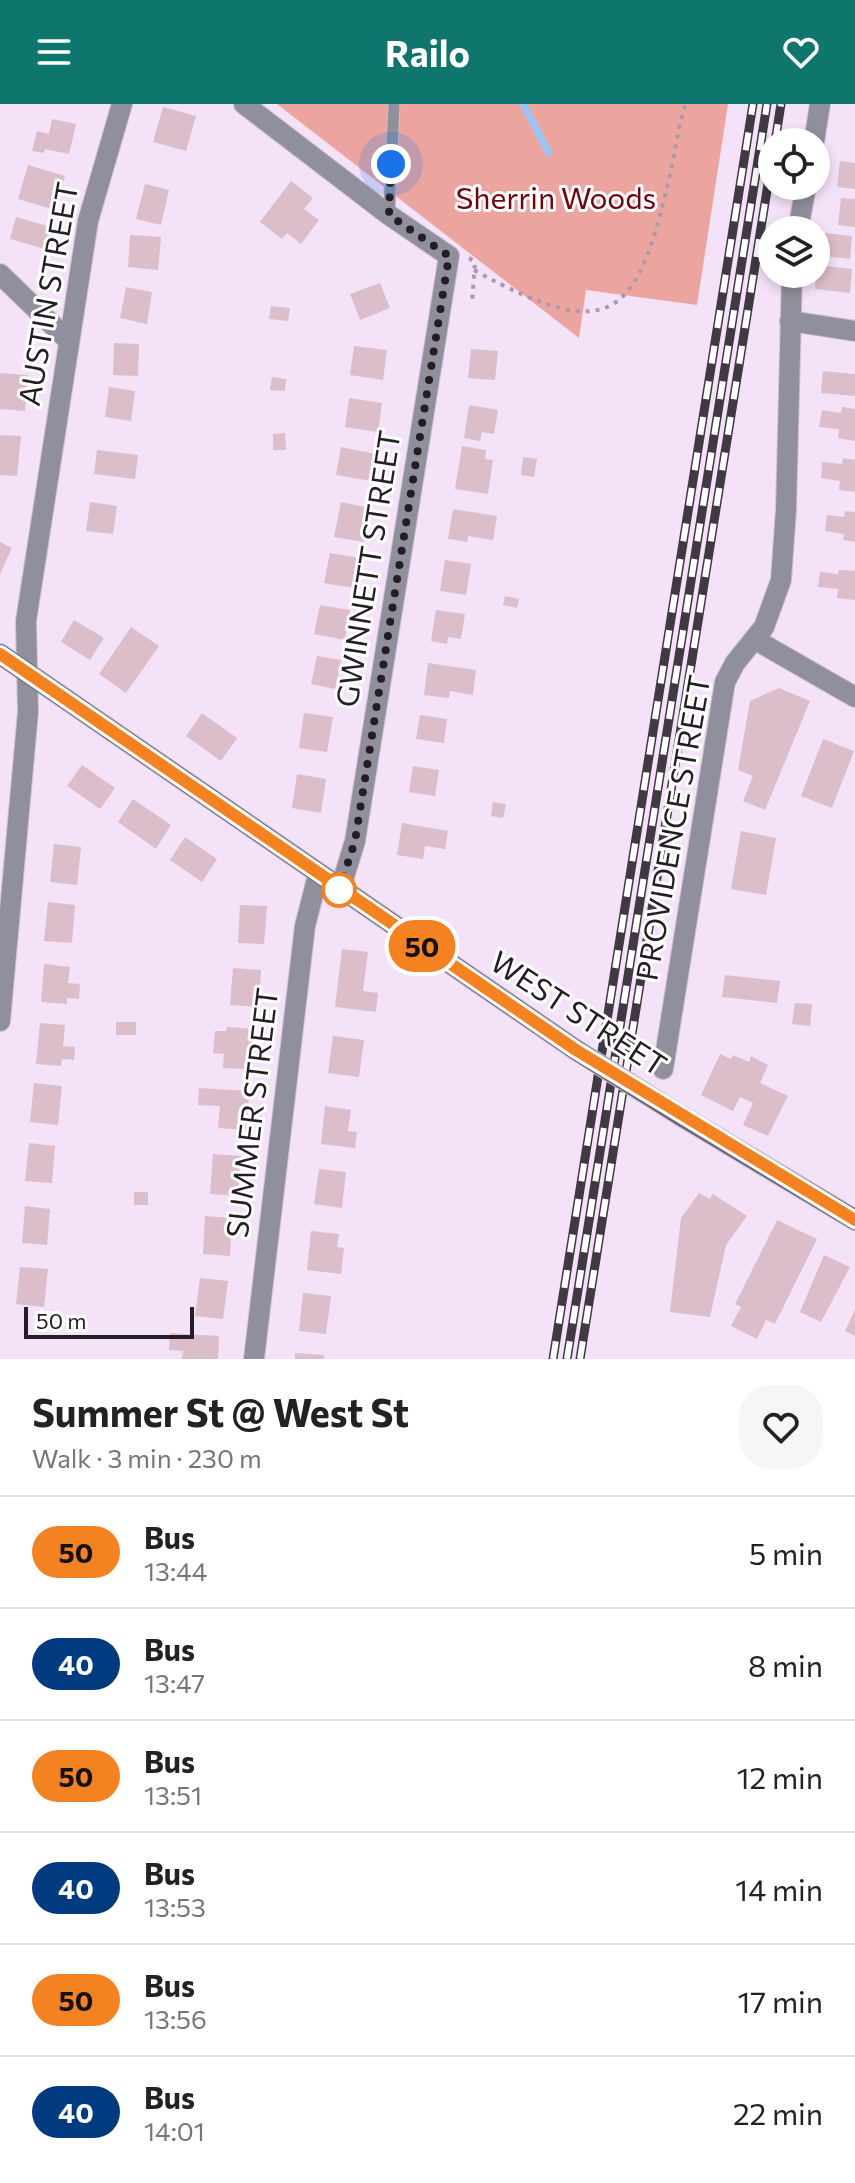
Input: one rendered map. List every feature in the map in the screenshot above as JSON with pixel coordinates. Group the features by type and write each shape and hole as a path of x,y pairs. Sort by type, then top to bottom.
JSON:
{"street":[{"name":"AUSTIN STREET","path":"0,1021 28,712 26,621 88,221 122,104"},
{"path":"244,104 389,215"},
{"path":"816,128 820,104"},
{"name":"GWINNETT STREET","path":"340,890 355,841 449,256 389,215"},
{"path":"0,274 69,341"},
{"name":"PROVIDENCE STREET","path":"663,1069 722,695 728,673 771,613 781,580 786,510 791,288"},
{"path":"790,321 855,331"},
{"path":"754,639 855,697"},
{"name":"WEST STREET","path":"0,654 576,1050 855,1220"},
{"name":"SUMMER STREET","path":"254,1359 305,926 318,875"}],"lane":[{"path":"389,215 394,104"}],"path":[{"path":"474,270 526,299 571,313 612,307 630,290 658,230 686,104"}],"green space":[{"name":"Sherrin Woods","path":"277,104 728,104 697,305 586,290 579,338"}],"building":[{"path":"163,107 196,116 186,151 153,142"},
{"path":"52,119 76,124 69,154 45,149 44,153 32,151 37,131 49,134"},
{"path":"840,161 855,163 855,189 837,187"},
{"path":"28,165 65,176 55,210 18,199"},
{"path":"291,181 313,198 304,209 319,220 301,244 287,233 282,239 260,222"},
{"path":"145,184 169,190 161,225 136,219"},
{"path":"841,198 855,199 855,227 838,225"},
{"path":"16,217 51,227 45,249 10,239"},
{"path":"830,234 852,236 850,259 830,257"},
{"path":"130,235 161,237 158,270 128,267"},
{"path":"830,266 852,269 850,293 815,289 830,288"},
{"path":"380,283 390,308 360,320 350,294"},
{"path":"126,287 152,292 147,324 120,318"},
{"path":"271,306 290,308 288,321 269,319"},
{"path":"114,343 139,344 138,376 113,375"},
{"path":"354,346 387,350 383,380 350,375"},
{"path":"471,349 498,351 495,380 468,378"},
{"path":"823,371 855,374 855,396 821,393"},
{"path":"0,373 28,375 25,411 0,409"},
{"path":"272,377 286,379 285,391 270,390"},
{"path":"109,387 135,391 131,421 105,417"},
{"path":"349,398 382,403 378,432 345,427"},
{"path":"469,405 498,410 494,434 482,432 480,441 464,438"},
{"path":"842,407 855,409 855,441 838,438 839,429 819,427 822,410 841,413"},
{"path":"285,433 286,450 273,450 273,434"},
{"path":"0,435 21,436 17,476 0,475"},
{"path":"462,446 486,450 485,459 493,460 488,494 455,489"},
{"path":"341,447 376,454 371,481 336,475"},
{"path":"97,450 138,455 135,479 94,474"},
{"path":"523,457 537,459 534,477 521,475"},
{"path":"843,458 855,460 855,492 839,490 840,481 821,478 822,462 842,464"},
{"path":"90,502 117,506 113,534 86,531"},
{"path":"341,502 370,508 364,542 334,537"},
{"path":"453,509 497,516 493,540 468,536 467,542 448,539"},
{"path":"845,511 855,512 855,542 843,540 844,534 825,531 827,515 844,517"},
{"path":"0,542 12,548 0,574"},
{"path":"330,553 360,558 354,588 324,583"},
{"path":"445,560 471,564 466,595 440,591"},
{"path":"839,570 855,571 855,600 837,598 838,589 818,587 820,572 838,574"},
{"path":"505,596 519,599 517,608 503,605"},
{"path":"320,605 350,610 345,640 314,634"},
{"path":"436,610 465,614 461,639 448,637 447,644 431,641"},
{"path":"74,620 104,638 90,660 61,642"},
{"path":"131,627 159,646 126,693 99,674"},
{"path":"317,656 341,660 335,689 311,684"},
{"path":"428,663 476,670 473,695 450,691 449,698 424,695"},
{"path":"779,688 810,701 765,810 743,801 753,776 738,770 750,701"},
{"path":"202,713 237,738 221,761 186,736"},
{"path":"304,713 333,717 327,752 299,748"},
{"path":"420,715 447,719 444,743 416,739"},
{"path":"823,739 854,751 832,808 801,796"},
{"path":"82,765 115,788 100,809 67,786"},
{"path":"413,766 439,770 435,796 409,792"},
{"path":"297,774 326,779 321,813 292,808"},
{"path":"133,799 171,825 156,849 118,822"},
{"path":"493,802 506,804 503,818 491,816"},
{"path":"402,823 448,831 445,849 425,846 423,859 397,855"},
{"path":"741,831 776,838 766,895 731,889"},
{"path":"185,837 217,859 202,882 170,860"},
{"path":"54,844 81,847 77,885 50,882"},
{"path":"48,902 75,905 72,943 44,941"},
{"path":"240,905 267,906 264,944 238,943"},
{"path":"342,949 368,952 363,991 378,993 376,1012 335,1007"},
{"path":"44,964 70,967 68,983 80,984 79,999 67,998 67,1004 41,1002"},
{"path":"233,968 261,970 259,1007 230,1005"},
{"path":"725,975 780,981 777,1003 722,997"},
{"path":"795,1003 812,1004 810,1026 792,1024"},
{"path":"116,1022 136,1022 136,1035 116,1035"},
{"path":"40,1023 65,1025 63,1046 75,1047 74,1060 62,1059 61,1066 36,1064"},
{"path":"227,1027 255,1029 247,1069 223,1068 224,1054 213,1053 215,1031 226,1031"},
{"path":"333,1036 364,1040 359,1077 328,1073"},
{"path":"720,1054 731,1059 733,1055 749,1062 751,1056 768,1065 760,1083 788,1096 768,1136 743,1125 753,1103 740,1097 733,1111 701,1095"},
{"path":"34,1083 62,1086 58,1125 30,1122"},
{"path":"199,1088 249,1091 247,1130 218,1128 220,1106 198,1105"},
{"path":"325,1106 351,1110 348,1131 357,1132 355,1148 321,1144"},
{"path":"29,1143 55,1146 52,1183 25,1181"},
{"path":"213,1154 241,1156 238,1196 210,1194"},
{"path":"319,1169 346,1172 342,1208 314,1204"},
{"path":"134,1192 148,1192 148,1205 134,1205"},
{"path":"699,1193 710,1199 713,1194 747,1216 726,1245 710,1317 670,1312 681,1218"},
{"path":"25,1206 50,1209 47,1245 22,1243"},
{"path":"205,1216 232,1218 230,1256 203,1254"},
{"path":"777,1220 817,1239 775,1324 766,1320 757,1339 731,1326 741,1307 735,1304"},
{"path":"311,1231 339,1234 337,1247 344,1248 341,1274 307,1270"},
{"path":"824,1255 850,1267 821,1322 800,1312"},
{"path":"20,1267 48,1269 44,1307 16,1304"},
{"path":"200,1278 228,1281 223,1319 195,1316"},
{"path":"303,1293 331,1296 326,1334 299,1331"},
{"path":"855,1310 855,1336 845,1331"},
{"path":"170,1333 219,1336 218,1359 182,1359 183,1351 169,1350"},
{"path":"295,1353 324,1355 324,1359 295,1359"}],"waterway":[{"path":"523,104 549,153"}],"railway":[{"path":"553,1359 753,104"},
{"path":"567,1359 767,104"},
{"path":"777,128 781,104"},
{"path":"580,1359 765,200"}],"bus line":[{"name":"50","path":"0,654 576,1050 855,1220"}],"route":[{"path":"339,890 355,841 449,256 389,215 391,164"}]}
